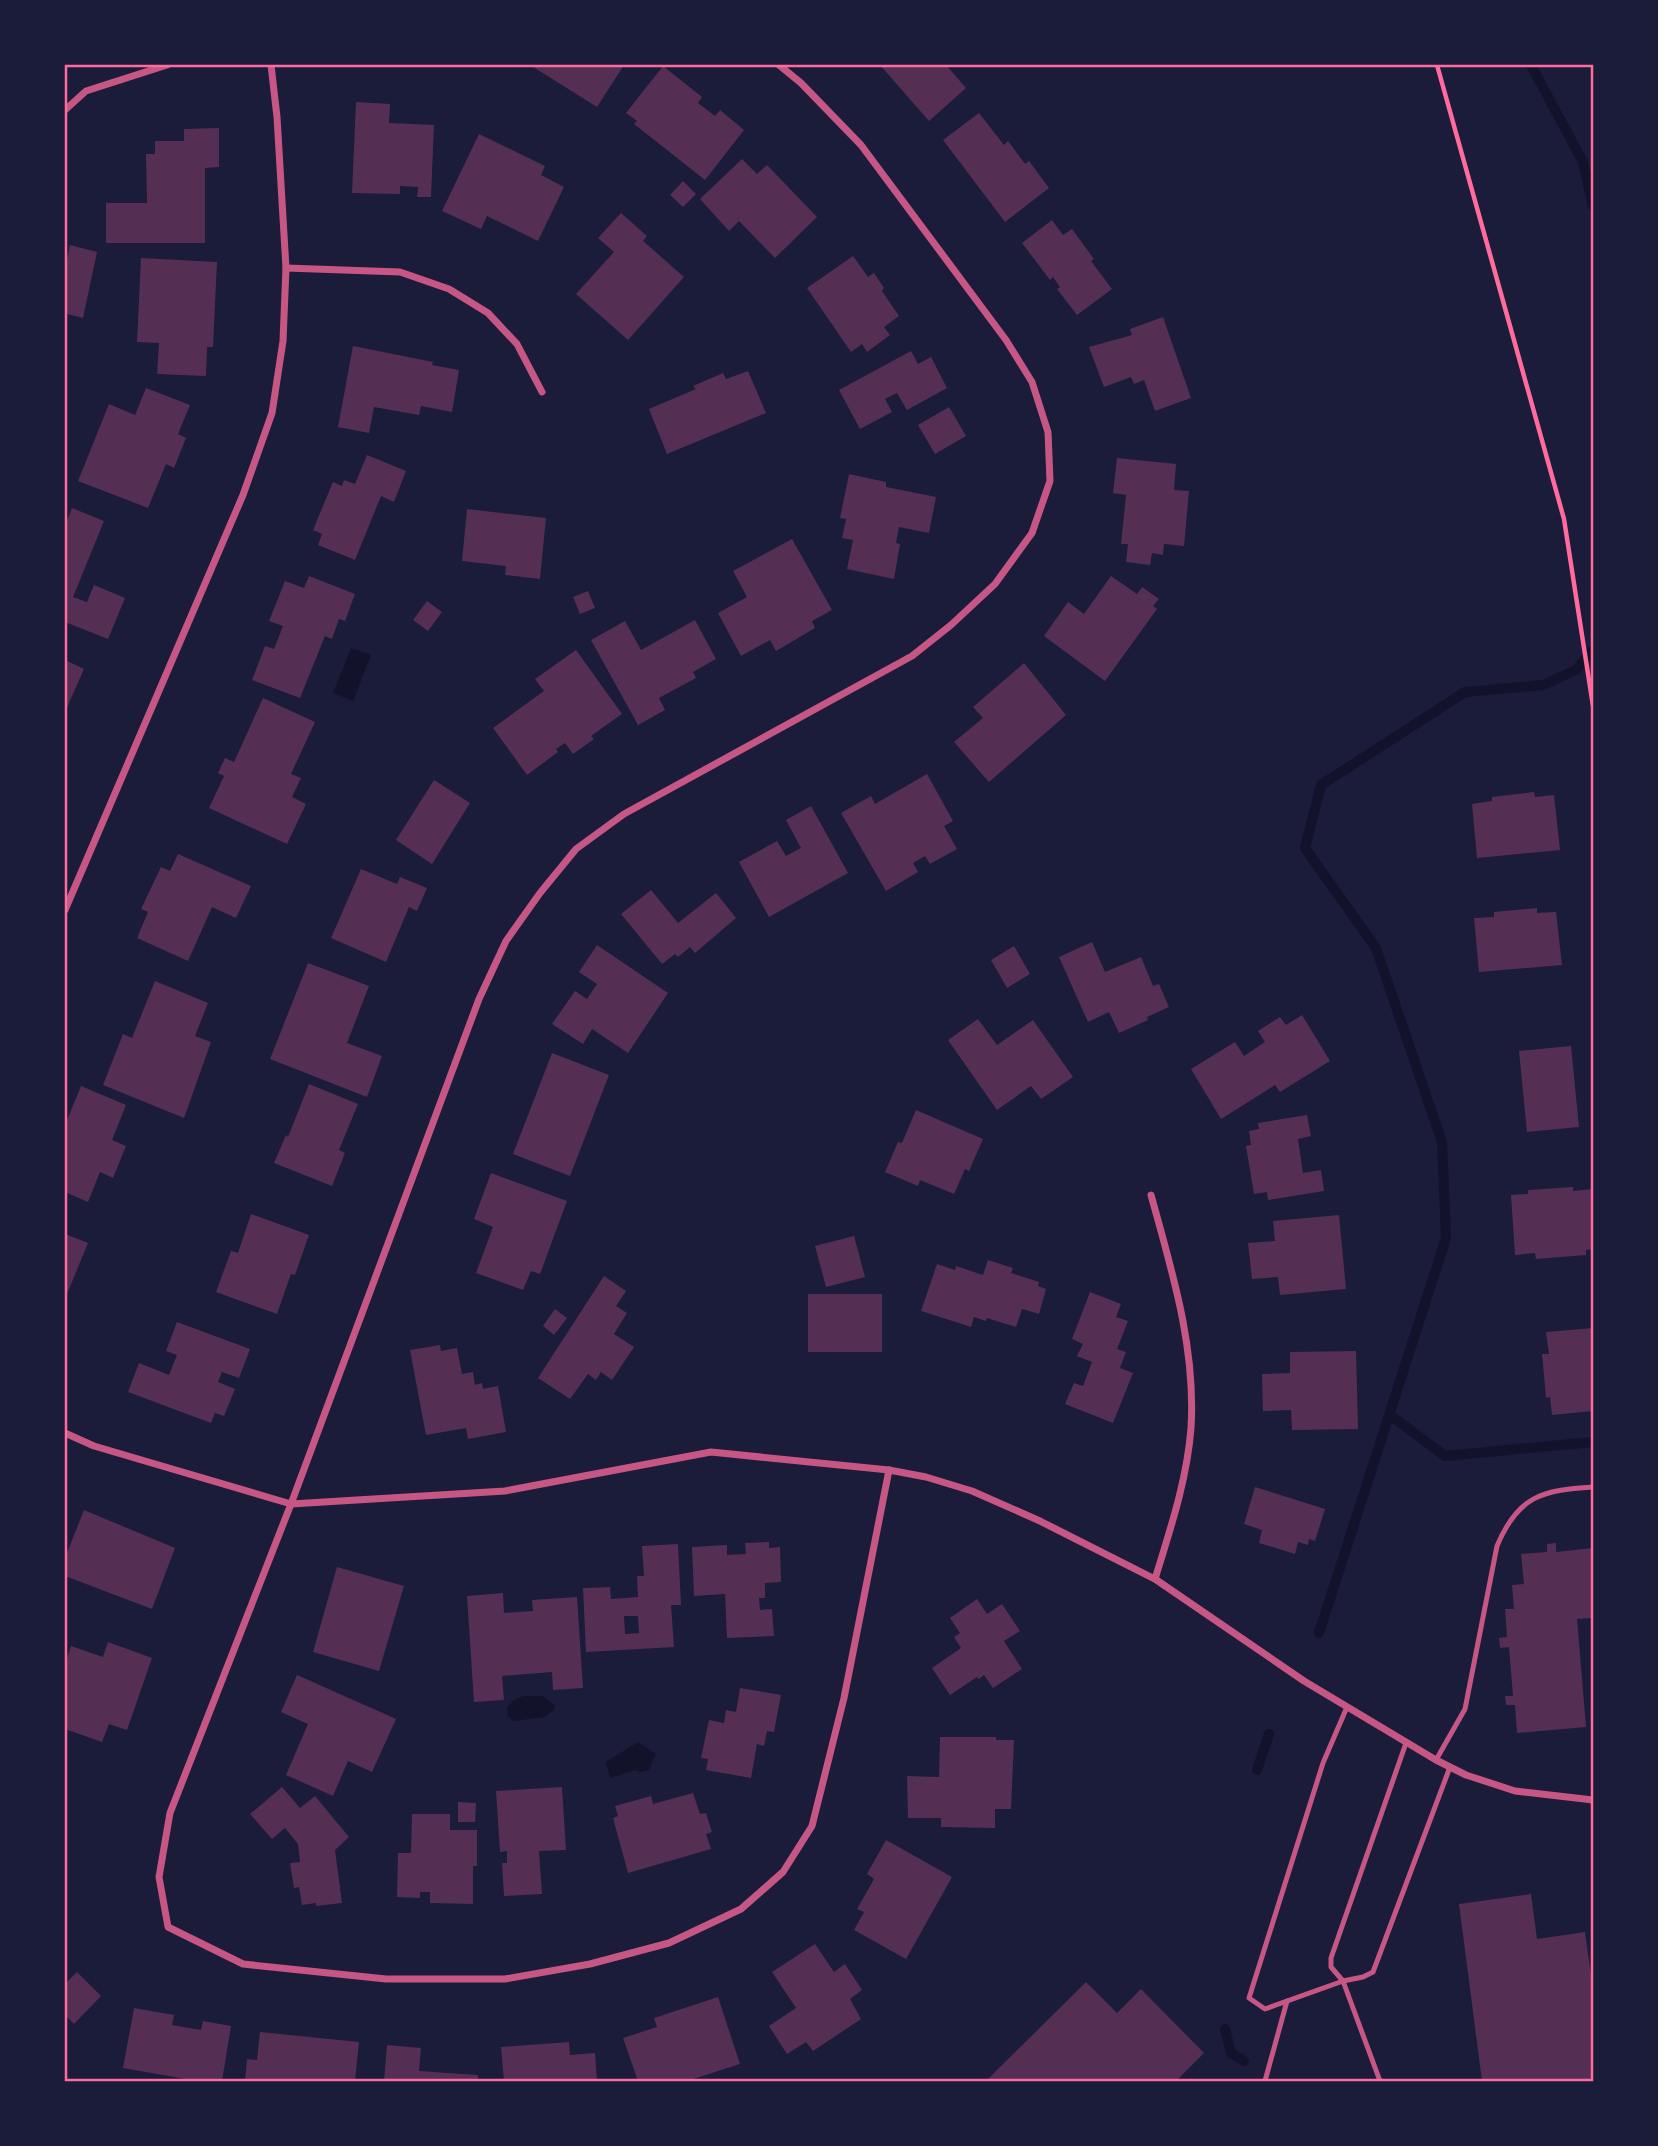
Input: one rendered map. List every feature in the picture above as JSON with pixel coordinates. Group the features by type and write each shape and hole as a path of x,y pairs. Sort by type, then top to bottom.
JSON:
{"street":[{"path":"65,110 86,91 167,65"},
{"path":"65,909 243,495 272,413 283,341 286,268 277,117 271,65"},
{"path":"779,65 801,83 861,145 1006,340 1032,382 1048,432 1050,481 1032,533 995,584 951,625 912,656 624,814 576,849 506,941 478,999 291,1504 170,1813 159,1877 168,1927 243,1964 386,1979 505,1979 590,1964 669,1943 741,1909 783,1872 812,1826 844,1698 889,1470"},
{"path":"286,268 400,272 449,289 488,313 517,344 542,392"},
{"path":"1151,1195 1174,1278 1189,1358 1191,1427 1180,1496 1155,1579"},
{"path":"65,1433 94,1446 291,1504 505,1491 711,1452 926,1476 972,1490 1155,1579 1304,1681 1406,1743 1466,1775 1515,1791 1593,1800"}],"lane":[{"path":"1436,1760 1465,1709 1497,1546 1507,1523 1524,1506 1543,1493 1593,1487"},
{"path":"1347,1707 1323,1763 1249,1998 1265,2009 1373,1972 1450,1767"},
{"path":"1380,2081 1343,1981 1331,1967 1331,1958 1406,1743"},
{"path":"1265,2081 1287,2001"}],"path":[{"path":"1437,65 1564,519 1593,706"}],"shaded area":[{"path":"351,648 371,655 353,701 333,693"},
{"path":"523,1696 542,1696 555,1705 554,1710 544,1717 514,1721 508,1716 507,1708"},
{"path":"638,1742 656,1754 649,1770 635,1770 610,1778 606,1762"}],"building":[{"path":"530,65 624,65 597,107"},
{"path":"880,65 946,65 966,88 929,121"},
{"path":"663,66 702,97 698,103 715,116 720,110 744,130 705,180 634,124 637,121 626,113"},
{"path":"356,102 390,104 389,123 434,125 431,197 417,197 418,187 400,186 400,194 352,193"},
{"path":"979,113 1004,145 1008,141 1025,164 1029,161 1049,188 1005,222 943,140"},
{"path":"219,128 219,167 205,168 205,243 106,243 106,203 147,203 146,154 155,154 155,141 184,141 184,129"},
{"path":"479,134 545,166 541,175 564,187 538,241 487,216 481,229 442,211"},
{"path":"742,159 757,174 767,165 817,217 775,258 739,221 729,231 700,199"},
{"path":"683,181 696,194 683,207 670,195"},
{"path":"621,213 647,236 643,241 684,277 628,340 576,294 614,252 598,238"},
{"path":"1052,220 1063,235 1072,229 1112,289 1077,315 1057,289 1060,287 1053,277 1050,280 1022,243"},
{"path":"70,245 97,252 83,318 67,314 66,321 65,270"},
{"path":"853,256 868,277 874,273 884,288 882,291 899,316 884,327 890,335 867,352 862,344 851,352 807,288"},
{"path":"141,258 217,262 213,347 207,347 206,376 157,374 159,343 137,342"},
{"path":"1163,317 1191,398 1155,411 1144,380 1134,384 1131,377 1104,387 1089,347 1132,335 1130,329"},
{"path":"353,346 459,370 452,412 421,406 419,415 374,407 369,433 338,427"},
{"path":"911,351 918,364 931,357 947,388 907,410 897,393 885,399 892,412 860,429 839,390"},
{"path":"748,371 766,413 667,454 649,409 696,389 693,386 723,373 726,379"},
{"path":"146,388 190,405 178,434 186,438 174,468 166,464 148,508 78,481 109,404 135,415"},
{"path":"949,407 966,436 935,454 918,425"},
{"path":"367,455 406,471 394,502 381,496 355,560 318,545 322,534 313,530 333,482 342,486 344,480 355,484"},
{"path":"1117,458 1176,464 1174,490 1189,491 1184,546 1164,544 1163,555 1152,553 1150,565 1126,562 1128,544 1121,544 1126,495 1113,493"},
{"path":"849,474 886,482 886,487 936,497 929,533 899,527 896,543 900,544 894,579 847,569 853,540 842,538 846,519 840,518"},
{"path":"72,508 104,521 73,597 87,602 94,585 125,598 108,639 65,622 65,526"},
{"path":"467,509 546,518 540,579 505,575 506,566 462,561"},
{"path":"792,539 832,610 812,621 815,628 776,651 770,640 741,656 718,613 747,597 733,571"},
{"path":"309,576 355,594 345,621 339,619 332,639 325,636 300,698 252,680 265,646 274,649 283,626 269,621 285,581 304,588"},
{"path":"1111,576 1137,594 1142,587 1159,599 1153,606 1157,609 1105,681 1044,636 1068,602 1084,614"},
{"path":"588,591 595,608 580,614 573,597"},
{"path":"427,601 442,612 428,631 413,620"},
{"path":"695,620 716,659 693,672 696,678 659,698 665,710 638,725 591,640 625,621 641,650"},
{"path":"576,650 622,714 591,736 594,739 573,754 565,743 556,749 558,752 527,775 493,728 544,691 535,679"},
{"path":"65,660 84,669 65,712"},
{"path":"1024,663 1066,715 989,782 954,742 983,718 973,707"},
{"path":"263,698 315,722 291,774 301,778 292,797 306,804 287,844 209,808 224,776 218,773 225,758 234,762"},
{"path":"927,774 953,821 944,826 957,849 930,864 925,856 913,863 918,872 886,891 841,813 871,796 875,804"},
{"path":"434,780 470,803 432,864 396,840"},
{"path":"1534,792 1535,797 1554,795 1560,850 1477,858 1472,804 1492,801 1492,797"},
{"path":"811,806 848,873 769,917 739,862 777,841 786,856 801,848 786,820"},
{"path":"178,854 251,886 236,918 212,907 188,961 137,938 148,912 141,909 161,867 170,871"},
{"path":"361,869 397,884 400,877 427,888 417,911 409,907 386,962 331,938"},
{"path":"651,890 678,923 716,893 736,918 695,953 690,947 678,957 675,954 662,964 621,914"},
{"path":"1537,908 1537,913 1556,912 1562,965 1479,972 1474,918 1494,917 1494,912"},
{"path":"1092,942 1105,972 1141,957 1153,986 1159,984 1169,1007 1119,1033 1109,1012 1088,1022 1059,957"},
{"path":"597,945 668,993 628,1053 592,1029 583,1044 552,1024 575,991 587,999 597,984 579,972"},
{"path":"1014,946 1030,974 1007,988 991,960"},
{"path":"308,963 369,986 347,1043 382,1056 367,1097 270,1059"},
{"path":"155,981 208,1003 195,1036 211,1042 184,1118 103,1085 123,1034 132,1038"},
{"path":"1302,1015 1330,1061 1280,1092 1275,1085 1221,1119 1191,1069 1235,1042 1244,1056 1265,1042 1258,1031 1280,1017 1286,1025"},
{"path":"978,1019 997,1045 1033,1020 1073,1077 1041,1099 1031,1086 997,1110 948,1040"},
{"path":"1571,1046 1579,1127 1527,1132 1519,1051"},
{"path":"552,1053 609,1075 570,1176 513,1154"},
{"path":"309,1084 358,1104 339,1150 345,1153 332,1186 274,1163 286,1135 288,1137"},
{"path":"81,1086 126,1105 112,1140 126,1146 113,1178 100,1172 88,1202 65,1192 65,1125"},
{"path":"916,1110 983,1139 969,1171 965,1169 954,1194 920,1180 918,1186 885,1172 898,1142 902,1143"},
{"path":"1307,1115 1311,1136 1298,1139 1303,1173 1321,1170 1324,1191 1268,1200 1267,1192 1254,1194 1246,1146 1251,1145 1249,1131 1259,1129 1258,1123"},
{"path":"491,1173 567,1201 540,1274 531,1271 523,1290 476,1273 493,1227 474,1219"},
{"path":"1573,1187 1573,1191 1592,1189 1593,1249 1586,1250 1586,1255 1536,1259 1535,1253 1515,1255 1511,1195 1528,1194 1528,1190"},
{"path":"251,1214 309,1235 277,1314 216,1292 231,1251 238,1253"},
{"path":"1339,1215 1346,1289 1280,1295 1278,1277 1252,1279 1248,1243 1275,1241 1273,1221"},
{"path":"65,1234 88,1243 65,1299"},
{"path":"854,1236 865,1277 826,1287 815,1246"},
{"path":"988,1260 1013,1268 1011,1273 1039,1282 1038,1286 1046,1289 1039,1314 1022,1309 1016,1327 974,1317 971,1327 921,1311 937,1264 955,1270 956,1266 983,1275"},
{"path":"604,1276 626,1291 616,1306 627,1313 614,1334 634,1347 612,1380 601,1372 596,1380 588,1374 570,1399 538,1378"},
{"path":"1090,1292 1121,1304 1116,1317 1128,1321 1117,1349 1126,1352 1120,1368 1133,1373 1113,1423 1065,1404 1074,1383 1083,1386 1092,1362 1077,1356 1083,1344 1072,1339"},
{"path":"808,1294 882,1294 882,1352 808,1352"},
{"path":"555,1309 567,1318 554,1335 543,1326"},
{"path":"177,1322 250,1349 239,1378 222,1372 218,1382 235,1389 224,1416 215,1413 211,1423 128,1392 139,1363 169,1375 177,1355 166,1351"},
{"path":"1593,1328 1593,1411 1552,1415 1550,1397 1546,1398 1542,1354 1549,1354 1546,1332"},
{"path":"440,1345 441,1351 457,1348 462,1374 473,1372 475,1385 482,1383 483,1389 498,1386 506,1432 468,1439 466,1428 426,1435 410,1350"},
{"path":"1356,1351 1358,1429 1292,1430 1291,1410 1263,1411 1262,1374 1290,1373 1290,1352"},
{"path":"1255,1487 1325,1509 1315,1541 1309,1539 1308,1545 1298,1542 1295,1554 1259,1543 1262,1530 1244,1524"},
{"path":"84,1510 175,1548 152,1609 65,1576 65,1558"},
{"path":"769,1542 769,1548 780,1547 781,1582 765,1583 765,1598 759,1598 760,1610 772,1609 774,1636 727,1638 725,1594 694,1596 692,1547 727,1545 727,1555 746,1554 745,1543"},
{"path":"1556,1543 1556,1552 1593,1548 1593,1618 1577,1619 1586,1727 1517,1733 1515,1705 1506,1705 1505,1696 1513,1696 1509,1647 1500,1648 1499,1638 1507,1637 1505,1609 1514,1609 1512,1585 1524,1584 1521,1554 1547,1552 1547,1544"},
{"path":"678,1544 681,1605 671,1605 674,1647 586,1652 583,1588 610,1587 611,1599 638,1597 637,1576 644,1576 642,1546","holes":["624,1616 638,1616 639,1633 625,1634"]},
{"path":"337,1567 404,1586 379,1671 313,1652"},
{"path":"503,1593 504,1613 533,1611 532,1600 577,1597 583,1688 553,1690 552,1672 502,1676 504,1700 474,1702 467,1596"},
{"path":"977,1599 987,1614 1002,1604 1020,1631 1004,1641 1022,1669 993,1688 984,1675 950,1695 932,1668 961,1648 954,1637 960,1633 950,1618"},
{"path":"108,1642 152,1658 127,1730 109,1724 102,1742 65,1729 65,1665 71,1646 103,1657"},
{"path":"297,1675 396,1719 372,1772 348,1761 333,1796 286,1775 308,1724 281,1712"},
{"path":"740,1688 781,1695 774,1732 767,1731 764,1746 757,1744 751,1778 706,1770 708,1759 701,1758 709,1720 724,1723 726,1710 736,1712"},
{"path":"940,1737 996,1737 996,1740 1014,1740 1011,1809 995,1809 995,1828 941,1827 941,1818 908,1818 907,1776 939,1777"},
{"path":"282,1787 300,1808 315,1796 349,1837 335,1850 342,1903 302,1905 299,1887 294,1888 290,1863 300,1862 298,1844 285,1828 272,1839 250,1814"},
{"path":"562,1787 566,1850 539,1851 542,1894 504,1896 502,1863 507,1863 507,1851 500,1852 496,1791"},
{"path":"693,1793 700,1814 706,1813 712,1832 706,1834 711,1849 628,1873 613,1818 618,1816 615,1806 651,1796 653,1804"},
{"path":"458,1802 476,1803 475,1822 458,1822"},
{"path":"412,1814 450,1814 450,1830 477,1830 473,1904 430,1903 430,1892 420,1892 420,1898 397,1897 398,1853 411,1853"},
{"path":"886,1840 952,1877 906,1959 854,1930 864,1912 857,1909 874,1879 867,1874"},
{"path":"1531,1894 1537,1939 1585,1932 1593,1975 1593,2081 1482,2081 1459,1904"},
{"path":"815,1944 834,1972 845,1964 862,1990 850,1999 861,2019 813,2051 806,2042 787,2054 769,2026 796,2008 772,1972"},
{"path":"77,1972 101,1996 74,2024 65,2015 65,1984"},
{"path":"1086,1982 1117,2013 1141,1989 1204,2053 1176,2081 986,2081"},
{"path":"718,1997 740,2064 687,2081 638,2081 623,2038 657,2027 654,2018"},
{"path":"134,2008 174,2015 172,2025 201,2030 203,2021 231,2026 222,2081 197,2081 123,2068"},
{"path":"260,2032 359,2042 355,2081 245,2081 247,2059 257,2060"},
{"path":"569,2042 570,2055 595,2053 597,2081 504,2081 501,2047"},
{"path":"387,2045 421,2048 419,2071 478,2075 478,2081 384,2081"}],"waterway":[{"path":"1531,65 1583,162 1593,206"},
{"path":"1319,1633 1446,1238 1442,1142 1376,948 1305,848 1321,785 1465,692 1543,685 1576,670 1593,650"},
{"path":"1390,1415 1445,1456 1593,1442"},
{"path":"1257,1770 1269,1734"},
{"path":"1225,2029 1231,2053 1244,2061"}]}
